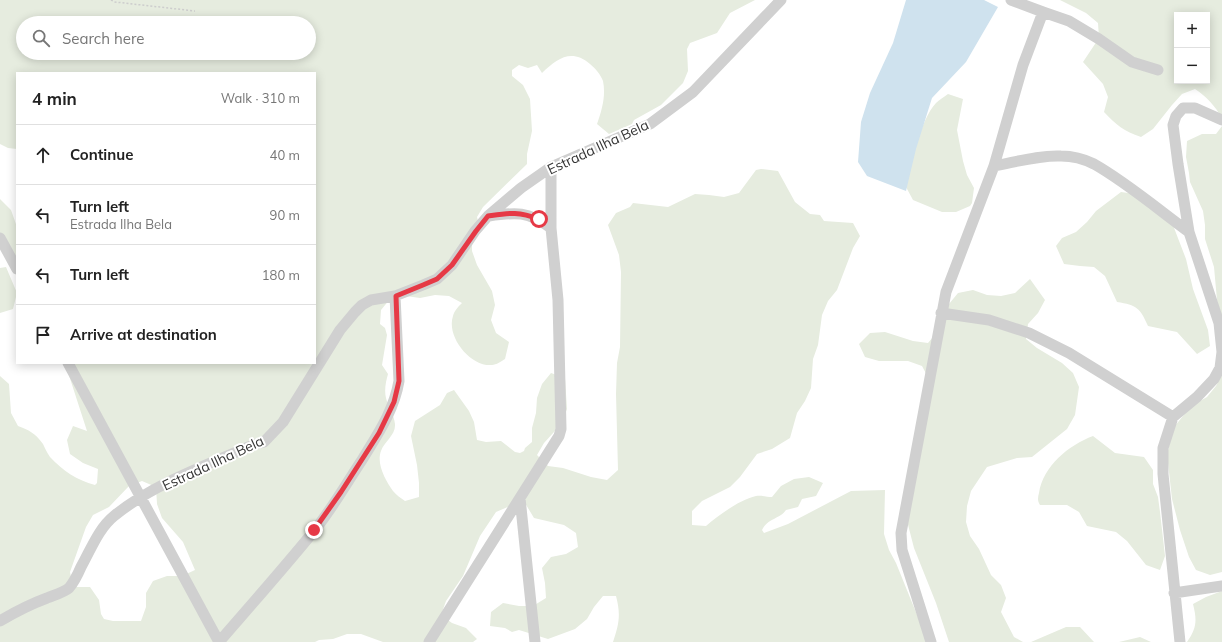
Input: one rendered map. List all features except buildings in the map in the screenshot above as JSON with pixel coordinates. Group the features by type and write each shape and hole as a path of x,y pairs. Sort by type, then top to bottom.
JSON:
{"street":[{"name":"Estrada Ilha Bela","path":"0,620 68,588 76,578 103,528 112,517 141,496 252,445 264,442 283,422 347,320 362,305 370,300 396,296 437,279 452,265 488,216 521,188 551,167 650,124 693,92 781,0"},
{"path":"1011,0 1069,21 1099,39 1132,62 1158,70"},
{"path":"931,642 902,550 902,525 946,292 994,166 1023,65 1043,12"},
{"path":"1180,642 1163,474 1163,448 1174,417 1214,379 1220,368 1222,352 1219,323 1189,232 1173,125 1176,116 1183,108 1194,108 1222,120"},
{"path":"994,166 1036,158 1061,156 1077,158 1093,164 1189,232"},
{"path":"429,642 559,436 561,429 558,300 551,228 551,167"},
{"path":"488,216 515,212 539,219 551,228"},
{"path":"0,238 16,267"},
{"path":"69,364 219,642 314,530 341,492 379,433 392,409 399,381 396,296"},
{"path":"941,313 989,320 1029,333 1069,353 1174,417"},
{"path":"520,498 535,642"},
{"path":"1174,593 1222,586"}],"path":[{"path":"111,0 115,2 195,10"}],"shaded area":[{"path":"0,0 755,0 730,13 717,33 690,43 687,49 688,71 683,83 661,105 634,120 632,124 609,134 597,124 603,103 603,81 596,70 583,59 570,56 564,57 553,63 542,73 537,65 528,68 519,65 512,70 512,76 523,85 530,99 532,131 527,154 527,164 483,207 477,217 478,221 472,237 472,251 477,265 492,291 495,305 491,320 496,333 509,342 505,359 494,365 484,364 468,356 456,341 452,324 454,312 462,303 449,296 435,295 420,298 406,296 390,299 381,310 380,324 385,328 387,335 382,365 388,374 385,395 393,417 395,428 394,432 381,451 380,461 382,472 393,491 405,501 419,497 417,465 411,436 415,421 440,405 447,393 454,390 469,411 474,422 477,440 486,442 501,441 515,452 520,453 524,451 525,448 532,442 532,428 536,413 537,398 542,384 551,373 565,378 567,409 563,420 544,443 537,455 548,466 563,468 591,477 607,480 618,470 616,394 617,363 620,347 621,272 619,255 608,225 616,213 630,207 633,203 668,207 695,194 724,197 739,193 756,170 761,169 778,171 795,202 810,214 820,215 824,221 853,223 860,236 853,248 837,290 828,301 822,315 818,345 813,359 811,388 797,413 790,438 772,449 757,454 740,477 730,487 702,501 692,511 692,525 706,526 730,508 750,498 758,496 772,497 781,486 794,479 809,477 823,483 816,496 802,499 798,507 786,510 781,515 767,523 762,530 764,533 788,524 851,491 885,490 884,534 889,550 896,563 928,642 613,642 619,619 616,596 603,596 587,619 575,629 548,639 519,630 512,632 505,628 490,626 491,612 503,603 519,606 533,606 546,598 542,568 551,557 566,554 578,547 576,533 564,525 534,518 525,503 510,506 496,512 480,536 463,576 446,601 441,615 452,623 466,628 477,639 473,642 383,642 361,634 347,634 333,639 319,640 315,642 0,642 0,376 9,384 11,413 18,426 37,437 43,444 50,457 65,471 76,478 95,485 97,483 98,469 83,463 70,454 67,440 73,426 87,431 65,364 316,364 316,72 16,72 16,149 8,148 0,144","holes":["142,481 156,487 157,504 162,518 183,542 195,570 182,576 167,576 153,581 146,593 146,607 141,621 113,621 104,619 101,614 99,600 90,587 73,587 70,572 86,527 93,515 109,507 129,486"]},
{"path":"1060,0 1222,0 1222,118 1210,102 1195,89 1182,94 1153,129 1141,137 1116,124 1104,112 1108,97 1103,84 1083,62 1099,38 1098,23 1086,13"},
{"path":"948,94 963,99 957,130 967,175 974,188 972,203 970,206 956,212 942,212 913,200 906,187 917,143 925,120 936,103"},
{"path":"1222,126 1222,321 1217,300 1214,267 1205,239 1203,211 1190,182 1186,157 1187,141 1202,134 1216,134"},
{"path":"1121,192 1135,194 1171,220 1186,259 1193,289 1208,330 1210,346 1197,354 1177,332 1148,326 1143,315 1137,308 1129,304 1117,302 1105,276 1094,267 1064,264 1056,246 1062,238 1076,232 1096,211"},
{"path":"0,199 11,210 16,224 16,265 0,239"},
{"path":"6,267 16,291 16,297 13,309 0,313 0,268"},
{"path":"1030,279 1045,300 1038,313 1028,324 1026,339 1037,348 1062,363 1073,373 1079,387 1075,415 1067,429 1032,457 1017,458 987,467 971,491 967,506 966,522 970,536 979,549 991,575 1001,585 1006,598 1001,612 1014,637 1023,642 949,642 936,603 914,548 906,517 929,379 922,366 908,361 879,361 865,357 859,344 870,333 885,332 913,341 928,343 938,331 949,304 958,293 973,290 987,295 1001,296 1015,293"},
{"path":"1222,375 1222,572 1210,575 1196,570 1189,557 1172,499 1167,454 1174,427 1193,405 1207,397 1216,386"},
{"path":"1093,436 1115,453 1144,457 1153,470 1153,484 1158,497 1165,556 1160,570 1146,565 1127,541 1116,532 1087,526 1079,512 1067,505 1040,505 1039,503 1038,497 1041,483 1052,465 1066,451"},
{"path":"1222,591 1222,642 1187,642 1193,632 1195,624 1193,604"},
{"path":"1066,627 1080,627 1094,642 1031,642"},
{"path":"1140,637 1151,642 1119,642"}],"water":[{"path":"906,0 984,0 998,7 966,62 932,98 916,149 906,191 867,176 858,162 861,122 870,93 893,43"}],"route":[{"path":"314,530 341,492 379,433 392,409 399,381 396,296 437,279 452,265 488,216 515,212 539,219"}]}
